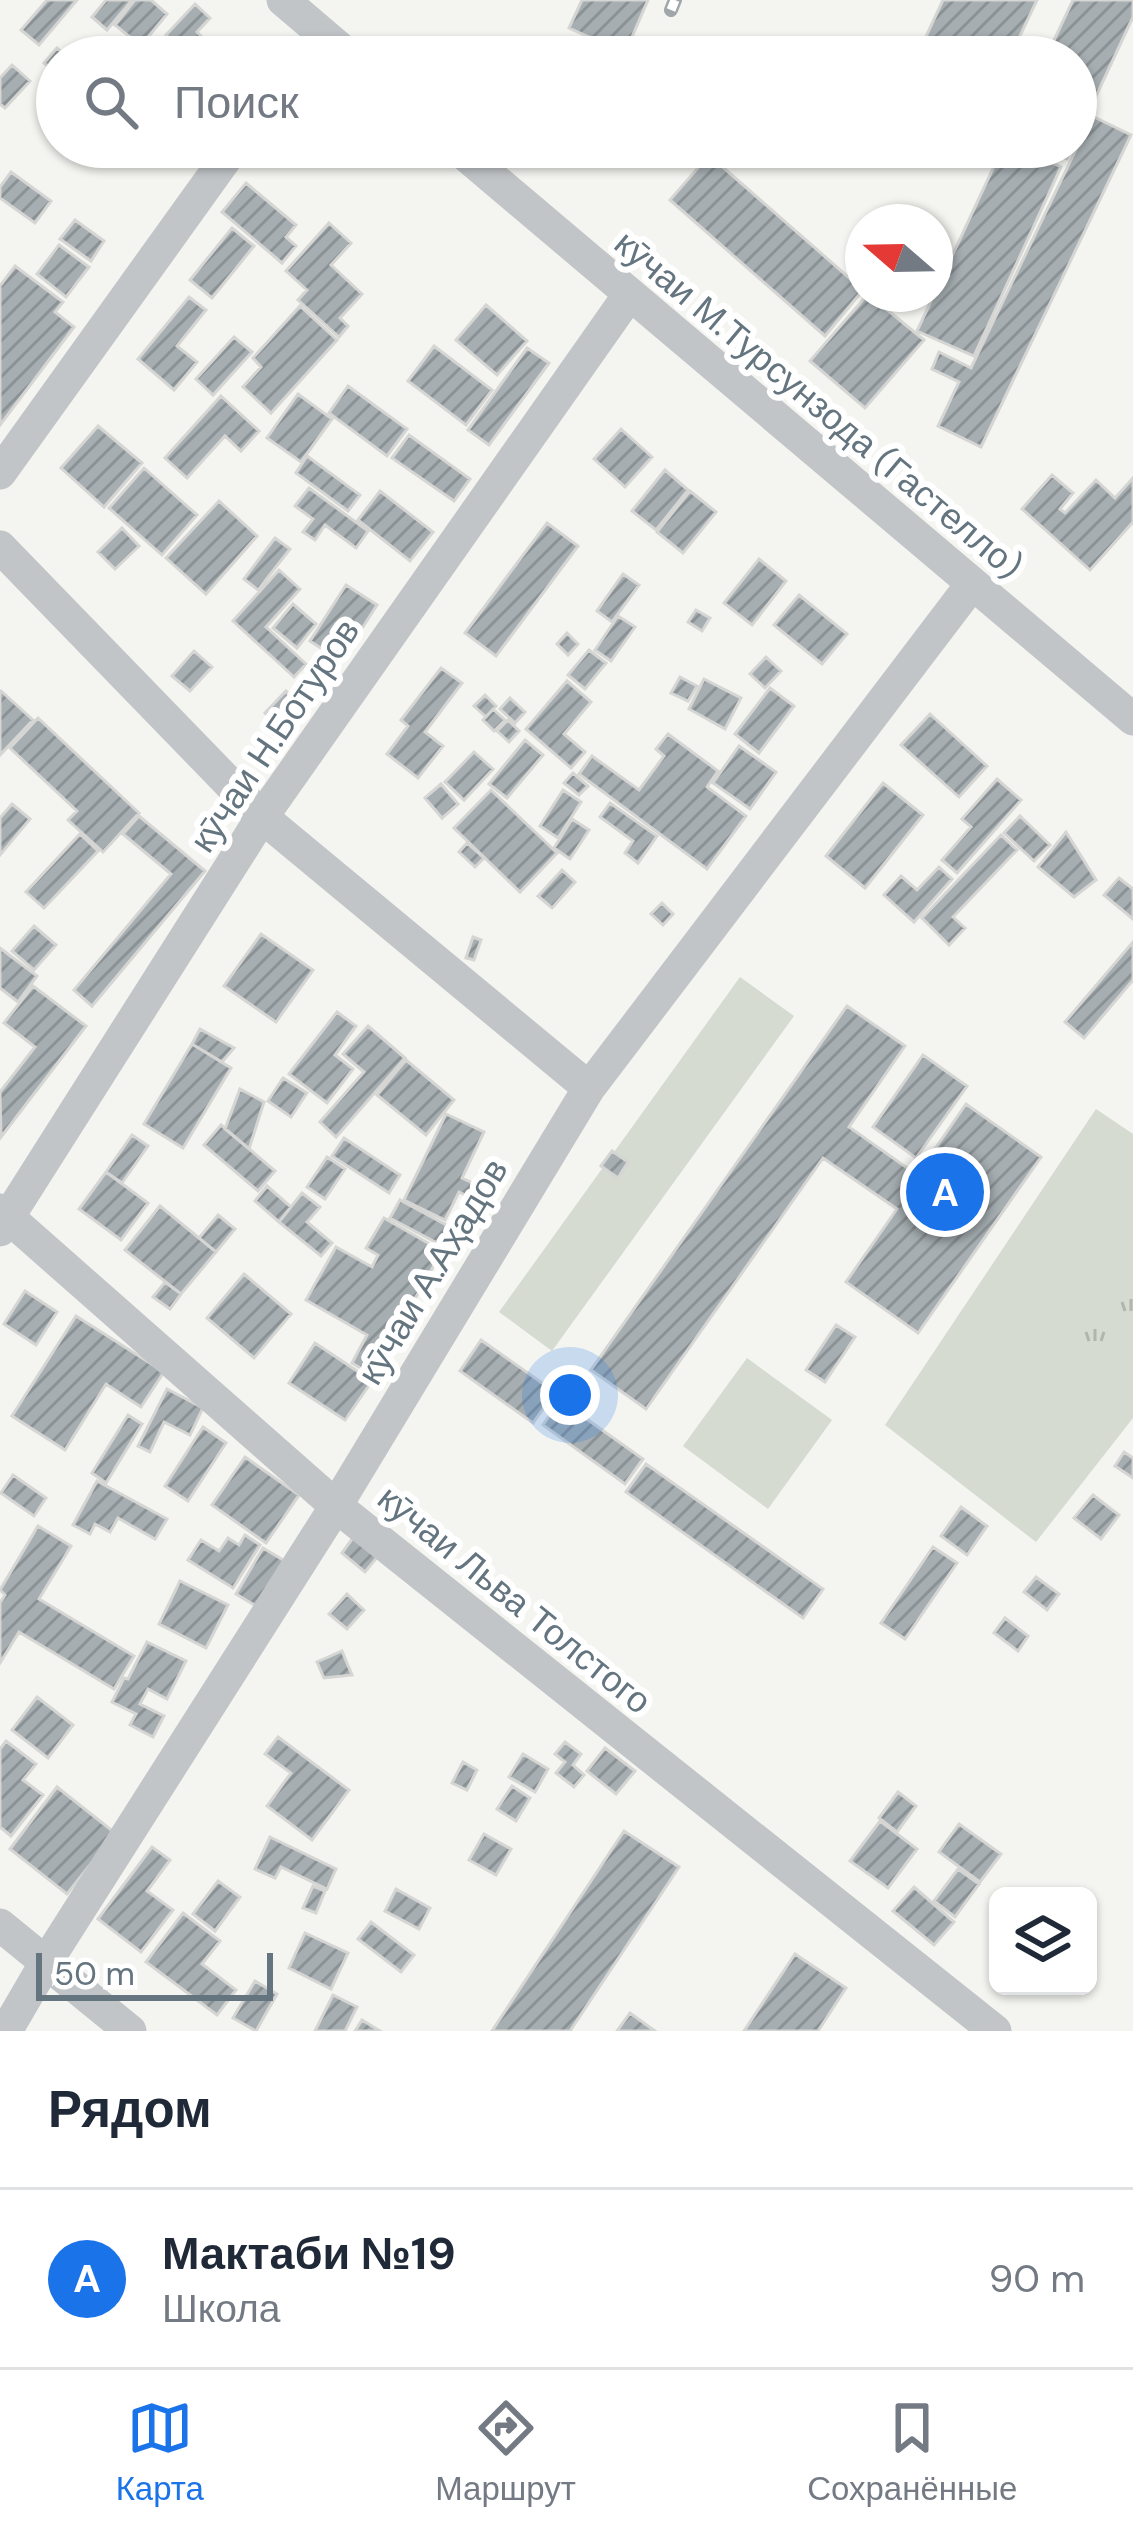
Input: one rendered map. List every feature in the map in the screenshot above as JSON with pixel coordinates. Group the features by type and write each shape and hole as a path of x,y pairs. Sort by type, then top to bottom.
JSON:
{"street":[{"path":"283,0 304,36"},
{"path":"0,473 218,168"},
{"name":"кӯчаи М.Турсунзода (Гастелло)","path":"481,168 1133,719"},
{"name":"кӯчаи Н.Ботуров","path":"3,1219 262,817 629,295"},
{"path":"0,547 262,817 589,1088"},
{"name":"кӯчаи А.Аҳадов","path":"6,2031 336,1506 589,1088 972,584"},
{"name":"кӯчаи Льва Толстого","path":"3,1219 336,1506 995,2031"},
{"path":"0,1925 130,2031"}],"green space":[{"path":"740,977 794,1016 552,1351 499,1312"},
{"path":"1096,1109 1133,1134 1133,1418 1036,1542 885,1425"},
{"path":"1115,1285 1133,1298 1133,1327 1099,1376 1066,1351"},
{"path":"747,1358 832,1420 768,1509 683,1446"}],"building":[{"path":"47,0 77,0 47,36 36,36 36,42 21,30"},
{"path":"106,0 132,0 107,30 92,17"},
{"path":"135,0 151,0 167,14 149,36 129,36 115,25"},
{"path":"582,0 648,0 632,36 587,36 569,28"},
{"path":"943,0 1037,0 1020,36 926,36"},
{"path":"1073,0 1133,0 1133,17 1097,94 1097,36 1056,36"},
{"path":"195,4 210,18 197,32 201,36 166,35"},
{"path":"12,65 30,81 5,108 0,104 0,78"},
{"path":"1097,118 1131,135 981,447 938,426 959,382 932,369 939,352 971,368 1067,168 1097,168"},
{"path":"698,168 724,168 845,274 845,312 825,336 670,200"},
{"path":"993,168 1061,168 974,356 917,331 926,312 953,312 953,254"},
{"path":"11,172 51,201 35,223 0,198 0,187"},
{"path":"246,183 296,225 286,237 296,246 282,263 222,212"},
{"path":"75,220 104,241 91,261 60,239"},
{"path":"329,223 351,243 331,265 362,294 340,318 348,326 339,337 298,300 307,290 286,271"},
{"path":"232,228 254,246 212,298 190,280"},
{"path":"59,245 89,267 66,297 37,274"},
{"path":"15,266 63,302 55,312 74,327 0,425 0,286"},
{"path":"189,297 206,310 177,346 197,362 174,390 138,359"},
{"path":"486,305 527,341 497,375 456,340"},
{"path":"300,306 337,340 271,413 243,387 261,367 253,358"},
{"path":"852,312 890,312 924,340 865,408 810,361"},
{"path":"234,337 252,352 213,395 196,379"},
{"path":"434,346 492,390 466,425 408,381"},
{"path":"527,348 549,363 489,445 468,430"},
{"path":"348,386 407,429 387,456 329,413"},
{"path":"298,394 332,419 301,462 267,438"},
{"path":"221,396 259,431 241,451 225,436 187,478 165,458"},
{"path":"98,426 142,463 104,507 61,468"},
{"path":"621,429 652,457 625,487 594,459"},
{"path":"409,435 470,479 454,501 392,458"},
{"path":"307,456 360,495 348,511 296,473"},
{"path":"144,468 197,515 162,555 109,508"},
{"path":"665,470 688,490 656,530 632,511"},
{"path":"1052,475 1073,493 1060,509 1065,513 1096,480 1115,498 1133,478 1133,522 1090,570 1022,509"},
{"path":"309,488 368,531 356,548 325,525 315,540 303,532 313,519 295,506"},
{"path":"380,491 433,532 410,561 358,520"},
{"path":"690,491 716,512 683,553 657,532"},
{"path":"219,501 257,536 206,594 166,558"},
{"path":"547,523 578,546 496,656 465,633"},
{"path":"122,528 139,546 115,569 98,552"},
{"path":"275,538 290,549 258,590 244,579"},
{"path":"759,559 786,581 752,625 724,603"},
{"path":"279,570 300,589 266,627 306,664 294,677 233,621"},
{"path":"623,574 639,585 612,622 597,611"},
{"path":"346,585 377,605 341,661 310,641"},
{"path":"799,595 847,634 822,664 774,625"},
{"path":"293,604 316,624 297,648 273,628"},
{"path":"696,610 710,618 702,631 688,622"},
{"path":"618,616 635,627 611,661 595,650"},
{"path":"567,633 578,644 568,655 557,644"},
{"path":"589,650 606,663 585,689 568,675"},
{"path":"194,651 212,667 190,691 172,676"},
{"path":"766,657 781,671 765,688 750,674"},
{"path":"441,668 462,683 425,732 443,746 418,778 387,754 408,726 401,720"},
{"path":"680,677 697,686 688,701 671,693"},
{"path":"704,679 741,698 725,729 689,709"},
{"path":"567,681 591,702 564,734 585,752 571,768 526,729"},
{"path":"770,688 794,706 759,753 735,734"},
{"path":"286,691 303,708 282,730 265,713"},
{"path":"0,692 33,720 0,755"},
{"path":"485,695 496,706 486,717 474,706"},
{"path":"510,698 525,712 515,723 500,709"},
{"path":"493,709 505,720 494,731 483,720"},
{"path":"930,714 987,766 959,797 901,745"},
{"path":"38,718 139,813 103,852 68,820 77,811 10,748"},
{"path":"508,720 519,731 509,742 497,731"},
{"path":"668,734 718,771 707,787 746,816 707,869 579,774 592,756 639,790 664,756 656,749"},
{"path":"525,740 543,755 507,798 489,784"},
{"path":"739,746 776,772 750,809 713,783"},
{"path":"474,752 493,769 464,800 445,782"},
{"path":"573,773 588,786 579,795 564,783"},
{"path":"997,779 1021,800 957,873 942,860 971,827 962,819"},
{"path":"883,783 923,815 865,888 826,856"},
{"path":"441,784 458,804 442,818 425,798"},
{"path":"491,790 557,853 520,892 454,828"},
{"path":"563,790 581,802 558,838 540,826"},
{"path":"610,803 657,836 638,863 625,853 633,841 600,817"},
{"path":"12,804 30,819 0,855 0,818"},
{"path":"139,816 205,871 92,1006 74,990 171,874 123,834"},
{"path":"1020,816 1050,845 1034,861 1004,833"},
{"path":"572,819 589,830 570,859 554,848"},
{"path":"1066,832 1096,880 1074,897 1038,867"},
{"path":"80,834 98,851 44,908 26,892"},
{"path":"1001,835 1017,850 953,917 965,928 949,945 922,918"},
{"path":"467,843 484,858 475,867 459,852"},
{"path":"939,867 952,879 914,922 884,895 901,876 917,890"},
{"path":"562,870 575,882 552,908 538,896"},
{"path":"1119,878 1133,889 1133,919 1104,895"},
{"path":"662,903 673,914 663,925 651,914"},
{"path":"34,926 56,945 34,970 12,951"},
{"path":"261,934 313,970 276,1022 224,986"},
{"path":"473,937 481,940 474,960 466,958"},
{"path":"1133,942 1133,980 1084,1038 1065,1022"},
{"path":"0,948 37,976 18,1002 0,988"},
{"path":"33,986 86,1026 1,1137 0,1092 35,1047 4,1023"},
{"path":"847,1006 905,1046 849,1127 917,1175 966,1104 1041,1157 918,1333 846,1282 897,1209 823,1158 646,1409 591,1370"},
{"path":"337,1012 356,1026 335,1055 353,1069 327,1103 289,1074"},
{"path":"368,1026 405,1058 336,1137 320,1122 364,1072 343,1054"},
{"path":"200,1029 234,1048 222,1062 192,1044"},
{"path":"192,1044 231,1068 183,1148 144,1124"},
{"path":"923,1055 967,1086 916,1158 873,1127"},
{"path":"406,1060 454,1100 426,1135 377,1095"},
{"path":"283,1078 307,1093 291,1117 268,1101"},
{"path":"240,1089 264,1102 249,1149 225,1129"},
{"path":"446,1114 484,1132 462,1178 492,1192 485,1205 459,1192 445,1220 404,1200"},
{"path":"221,1125 275,1171 258,1191 204,1145"},
{"path":"132,1135 148,1146 122,1183 106,1172"},
{"path":"344,1138 400,1175 389,1193 332,1156"},
{"path":"612,1151 628,1162 618,1178 601,1166"},
{"path":"327,1157 345,1169 325,1199 307,1187"},
{"path":"106,1172 148,1203 121,1240 79,1209"},
{"path":"267,1186 291,1207 279,1222 255,1201"},
{"path":"302,1193 320,1207 307,1222 332,1243 321,1256 279,1222"},
{"path":"400,1200 448,1226 439,1244 390,1218"},
{"path":"160,1206 216,1252 181,1294 125,1250"},
{"path":"218,1215 235,1229 216,1252 199,1238"},
{"path":"384,1218 442,1251 372,1375 352,1363 367,1335 306,1300 336,1247 372,1267 378,1255 366,1248"},
{"path":"244,1274 291,1314 254,1358 207,1318"},
{"path":"165,1282 181,1294 170,1309 153,1297"},
{"path":"25,1291 57,1312 36,1345 4,1324"},
{"path":"76,1316 164,1372 141,1407 106,1384 65,1450 12,1416"},
{"path":"836,1325 855,1337 825,1382 806,1370"},
{"path":"481,1340 555,1392 533,1423 460,1371"},
{"path":"315,1343 372,1381 345,1420 289,1383"},
{"path":"167,1389 203,1408 190,1435 164,1422 150,1452 138,1446"},
{"path":"560,1400 643,1459 625,1484 543,1425"},
{"path":"128,1415 142,1424 106,1483 92,1473"},
{"path":"203,1427 226,1443 188,1501 165,1486"},
{"path":"1124,1452 1133,1458 1133,1478 1115,1466"},
{"path":"245,1457 299,1495 266,1543 212,1505"},
{"path":"646,1464 823,1589 803,1618 626,1492"},
{"path":"13,1475 46,1498 34,1516 1,1493"},
{"path":"97,1481 167,1519 155,1539 118,1518 110,1532 95,1524 90,1534 73,1525"},
{"path":"1093,1495 1119,1515 1101,1539 1074,1518"},
{"path":"961,1507 987,1526 967,1555 941,1536"},
{"path":"38,1526 71,1546 39,1599 134,1656 114,1689 19,1632 0,1663 0,1603 5,1595 0,1590"},
{"path":"245,1535 260,1545 233,1588 188,1560 201,1540 219,1551 228,1538 239,1545"},
{"path":"355,1535 379,1555 365,1572 342,1553"},
{"path":"933,1547 957,1563 905,1639 881,1623"},
{"path":"263,1548 288,1563 261,1609 236,1594"},
{"path":"1036,1577 1059,1594 1047,1610 1024,1592"},
{"path":"180,1581 228,1605 206,1648 159,1624"},
{"path":"347,1594 364,1610 347,1629 329,1614"},
{"path":"1005,1618 1028,1636 1018,1651 994,1633"},
{"path":"147,1642 186,1661 167,1699 148,1689 140,1704 164,1716 153,1737 130,1725 136,1714 112,1702"},
{"path":"342,1651 352,1675 324,1678 317,1662"},
{"path":"37,1697 73,1725 48,1758 12,1730"},
{"path":"278,1737 349,1790 312,1840 267,1806 291,1773 265,1754"},
{"path":"6,1741 36,1764 23,1780 43,1795 11,1836 0,1827 0,1749"},
{"path":"565,1742 581,1754 573,1765 584,1775 574,1787 556,1773 565,1762 555,1754"},
{"path":"605,1748 635,1771 616,1794 587,1771"},
{"path":"523,1754 548,1769 535,1792 509,1777"},
{"path":"463,1762 477,1770 467,1790 452,1783"},
{"path":"512,1786 530,1798 516,1821 497,1809"},
{"path":"57,1787 115,1833 67,1894 10,1849"},
{"path":"898,1792 916,1806 897,1832 879,1818"},
{"path":"880,1821 917,1849 888,1888 850,1861"},
{"path":"959,1824 1001,1854 980,1882 939,1852"},
{"path":"624,1831 679,1867 570,2031 492,2031"},
{"path":"484,1834 511,1849 496,1875 469,1860"},
{"path":"270,1837 336,1869 327,1889 281,1867 275,1878 255,1869"},
{"path":"152,1847 170,1860 147,1891 173,1910 141,1952 98,1919"},
{"path":"958,1869 979,1884 955,1917 934,1901"},
{"path":"218,1881 240,1897 215,1931 193,1914"},
{"path":"313,1886 325,1891 316,1913 303,1908"},
{"path":"914,1887 954,1922 934,1945 893,1911"},
{"path":"396,1889 430,1908 419,1929 385,1911"},
{"path":"183,1913 220,1941 202,1964 236,1990 217,2015 146,1962"},
{"path":"371,1922 414,1955 401,1972 358,1939"},
{"path":"305,1933 348,1953 331,1989 289,1968"},
{"path":"795,1954 846,1988 818,2031 744,2031"},
{"path":"255,1981 277,1994 256,2031 233,2018"},
{"path":"333,1995 357,2007 345,2031 315,2031"},
{"path":"630,2013 655,2031 617,2031"},
{"path":"362,2020 380,2031 355,2031"}],"railway":[{"path":"671,10 675,0"}],"place":[{"name":"Мактаби №19","path":"945,1192"}]}
